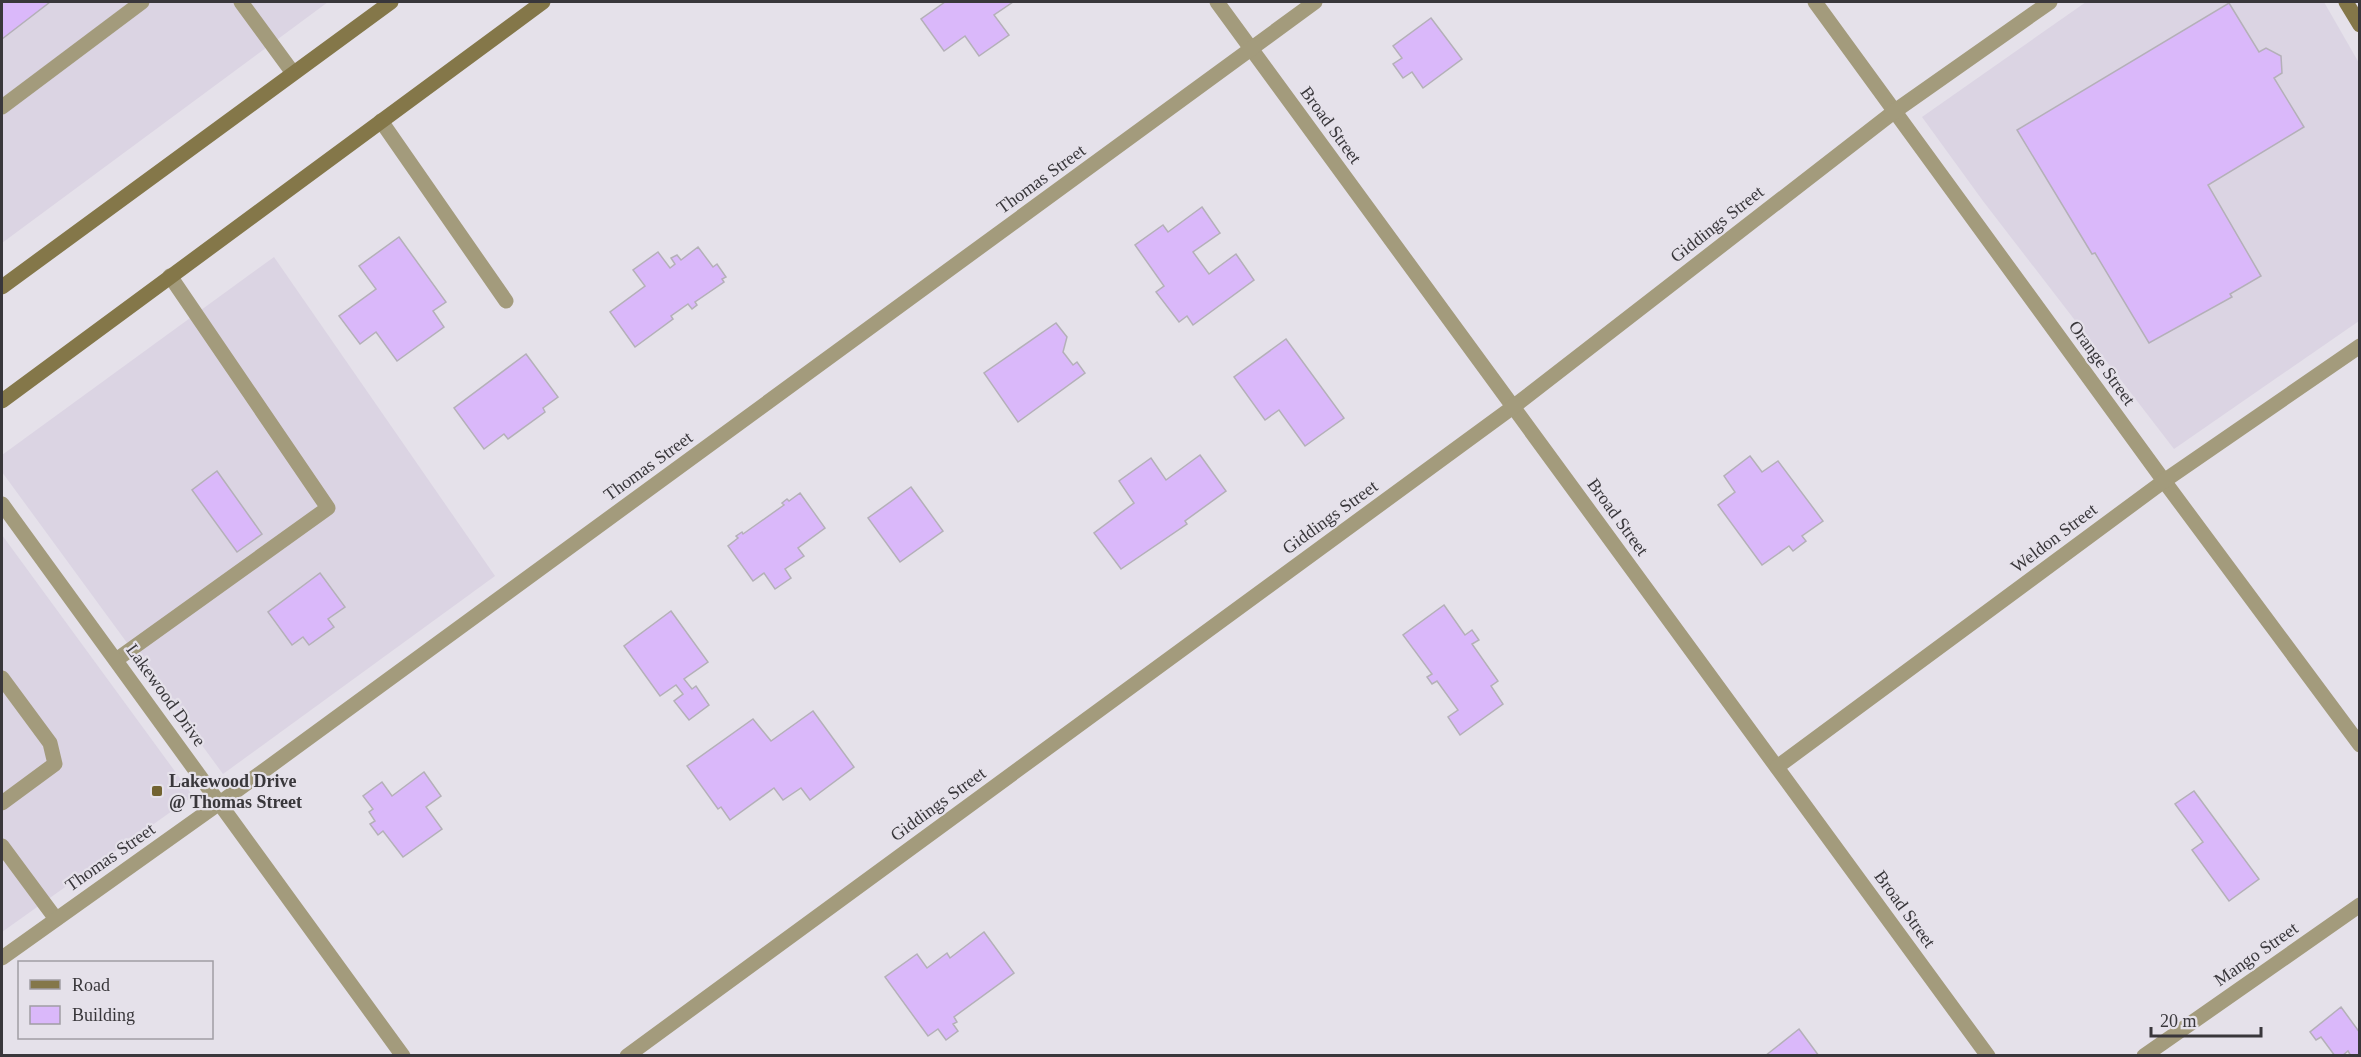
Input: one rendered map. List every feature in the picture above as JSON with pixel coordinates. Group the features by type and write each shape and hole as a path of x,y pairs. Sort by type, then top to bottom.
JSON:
{"main road":[{"path":"2,287 391,2"},
{"path":"2,401 543,2"},
{"path":"2346,2 2360,25"}],"street":[{"path":"2,107 142,2"},
{"path":"241,2 293,73"},
{"name":"Broad Street","path":"1217,2 1988,1056"},
{"name":"Thomas Street","path":"2,958 221,802 1315,2"},
{"name":"Orange Street","path":"1815,2 2164,481 2360,745"},
{"name":"Giddings Street","path":"627,1056 1514,407 1894,111 2050,2"},
{"path":"381,121 506,301"},
{"path":"116,660 328,508 170,276"},
{"name":"Weldon Street","path":"1777,767 2164,481 2360,346"},
{"name":"Lakewood Drive","path":"2,504 221,802 403,1056"},
{"path":"2,678 50,743 55,764 2,803"},
{"path":"4,854 56,919"},
{"name":"Mango Street","path":"2144,1056 2360,905"}],"shaded area":[{"path":"2,2 328,2 2,243"},
{"path":"2086,2 2324,2 2359,63 2359,321 2174,449 1983,201 1922,117"},
{"path":"274,257 495,576 223,774 2,472 2,455"},
{"path":"2,535 193,796 2,932"}],"building":[{"path":"2,2 50,2 2,39"},
{"path":"945,2 1013,2 994,15 1009,35 979,56 965,36 944,51 921,19"},
{"path":"2229,3 2259,52 2266,48 2281,56 2282,73 2274,78 2304,127 2208,185 2261,276 2230,294 2232,297 2149,343 2017,130"},
{"path":"1431,18 1462,59 1423,88 1412,72 1403,78 1393,64 1402,58 1393,46"},
{"path":"1202,207 1220,233 1193,252 1209,274 1236,254 1254,280 1193,325 1187,316 1179,322 1156,292 1164,286 1135,245 1163,225 1168,232"},
{"path":"399,237 446,302 433,311 444,327 397,361 376,332 360,344 339,316 376,289 359,266"},
{"path":"698,247 713,267 717,264 726,277 722,279 724,282 695,302 697,305 692,309 688,304 671,316 673,319 635,347 610,312 645,286 633,270 658,252 670,268 675,264 671,258 677,255 681,260"},
{"path":"1056,323 1067,337 1063,352 1073,365 1077,362 1085,373 1018,422 984,373"},
{"path":"1286,339 1344,418 1305,446 1279,410 1265,420 1234,377"},
{"path":"526,354 558,397 543,408 545,412 508,439 504,434 484,449 454,408"},
{"path":"1200,455 1226,491 1185,521 1187,524 1121,569 1094,533 1134,503 1119,481 1151,458 1166,480"},
{"path":"1750,456 1762,472 1778,461 1823,521 1802,536 1806,541 1793,551 1789,546 1762,565 1718,505 1735,492 1724,476"},
{"path":"217,471 262,534 237,552 192,490"},
{"path":"911,487 943,531 900,562 868,518"},
{"path":"800,493 825,528 798,548 804,556 785,569 791,578 775,589 764,573 753,581 728,546 738,538 736,536 742,532 743,534 784,505 782,503 787,499 789,501"},
{"path":"320,573 345,607 328,619 334,627 309,645 303,637 292,645 268,612"},
{"path":"1444,605 1465,635 1472,630 1479,640 1472,644 1498,681 1491,686 1503,704 1460,735 1448,717 1458,710 1437,681 1432,684 1427,677 1432,674 1403,635"},
{"path":"671,611 708,662 684,679 692,689 696,686 709,705 689,720 674,701 683,694 676,685 660,696 624,646"},
{"path":"813,711 854,767 810,800 801,788 783,800 774,788 730,820 721,807 718,809 687,766 753,719 771,741"},
{"path":"424,772 441,796 426,807 442,829 403,857 383,831 378,835 370,824 375,821 369,812 373,809 363,796 382,782 392,796"},
{"path":"2194,791 2259,879 2229,901 2192,850 2203,842 2175,804"},
{"path":"984,932 1014,973 954,1017 957,1022 953,1024 958,1031 946,1040 938,1029 928,1036 885,977 917,954 927,968 947,953 950,958"},
{"path":"2341,1007 2360,1033 2360,1053 2356,1056 2351,1056 2348,1051 2342,1056 2335,1056 2321,1037 2316,1040 2310,1032"},
{"path":"1799,1029 1819,1056 1765,1056"}],"place":[{"name":"Lakewood Drive @ Thomas Street","path":"157,791"}]}
